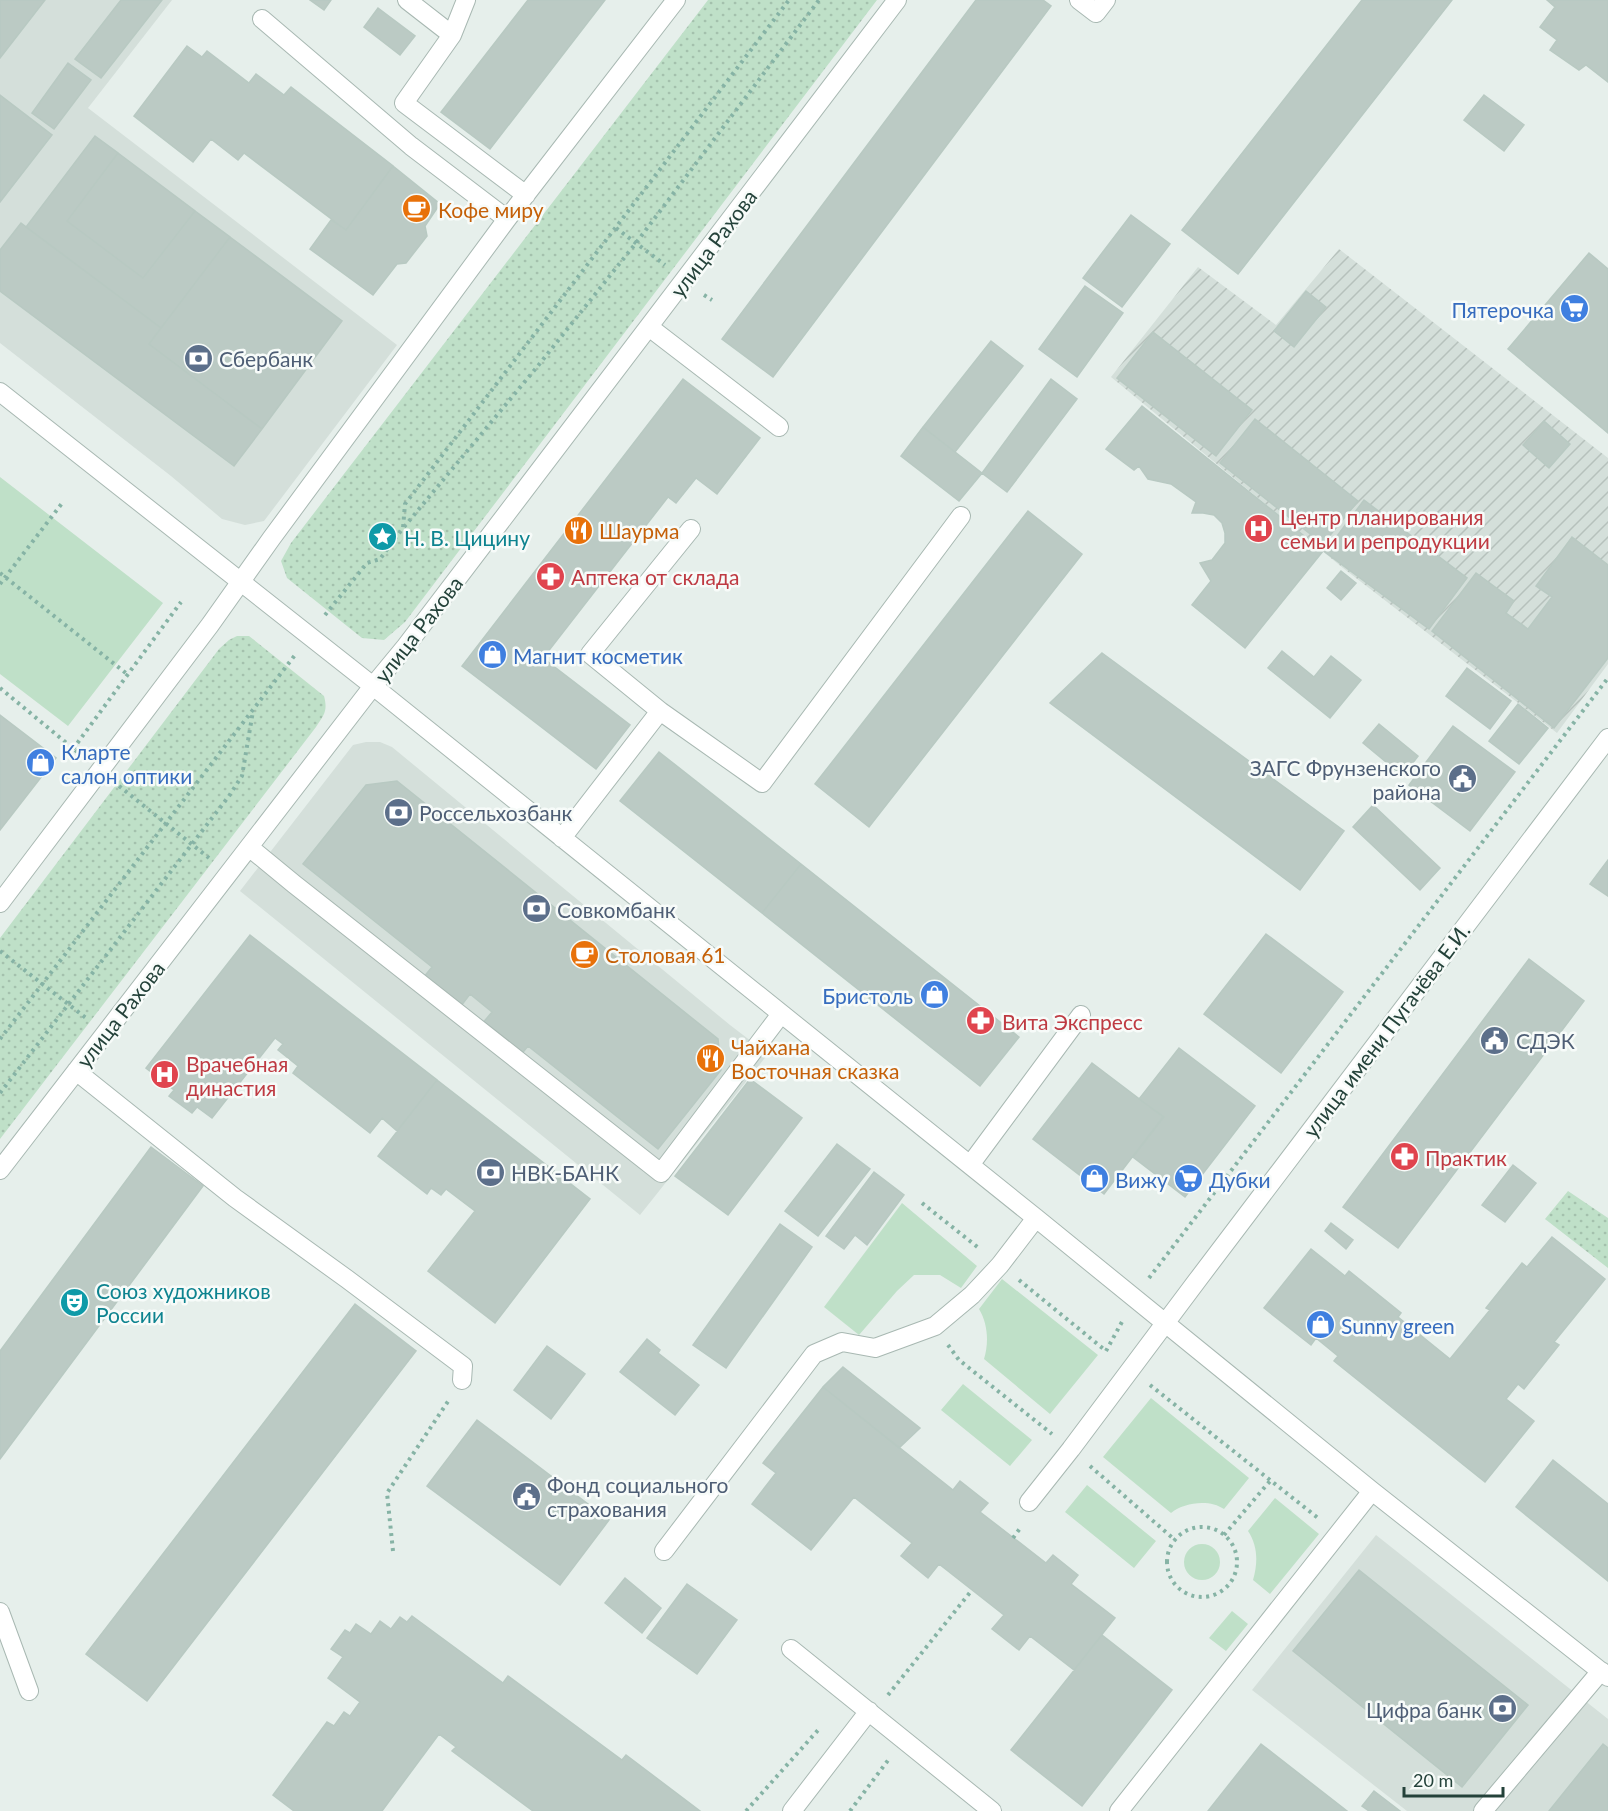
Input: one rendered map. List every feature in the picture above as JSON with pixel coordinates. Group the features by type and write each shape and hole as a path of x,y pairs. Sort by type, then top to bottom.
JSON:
{"street":[{"path":"407,0 452,34"},
{"path":"466,0 452,34 404,103 526,195"},
{"path":"0,903 210,625 507,219 676,0"},
{"name":"улица Рахова","path":"0,1170 406,646 897,0"},
{"path":"1079,0 1096,13 1106,0"},
{"path":"262,19 411,146 507,219"},
{"path":"649,327 779,427"},
{"path":"0,392 373,686 1167,1323 1371,1491 1605,1674 1483,1811"},
{"path":"691,529 590,654 660,711 762,783 961,516"},
{"path":"562,838 660,711"},
{"name":"улица имени Пугачёва Е.И.","path":"1029,1502 1167,1323 1608,738"},
{"path":"249,847 661,1173 781,1014"},
{"path":"970,1166 1081,1015"},
{"path":"76,1071 235,1198 463,1366 462,1380"},
{"path":"664,1551 814,1354 842,1342 876,1347 935,1326 972,1295 1000,1265 1036,1218"},
{"path":"1119,1811 1371,1491"},
{"path":"0,1612 29,1691"},
{"path":"791,1649 992,1811"},
{"path":"792,1811 870,1711"}],"path":[{"path":"403,528 405,504 789,0"},
{"path":"0,1040 367,563 380,559 403,528 537,367 636,243 819,0"},
{"path":"616,228 670,269"},
{"path":"0,584 63,502"},
{"path":"0,573 127,674"},
{"path":"74,749 181,602"},
{"path":"1106,1351 1134,1297 1608,678"},
{"path":"0,688 229,873"},
{"path":"0,1093 242,776 254,710"},
{"path":"0,951 105,1033"},
{"path":"393,1551 387,1493 462,1380"},
{"path":"1224,1535 1270,1481"},
{"path":"1198,1527 1212,1528 1224,1535 1233,1545 1237,1558 1235,1572 1229,1584 1219,1593 1206,1597 1192,1596 1180,1590 1171,1579 1167,1566 1168,1552 1175,1540 1185,1531 1198,1527"},
{"path":"870,1711 890,1694 972,1590"},
{"path":"850,1811 904,1739"}],"shaded area":[{"path":"0,0 172,0 88,108 397,345 264,521 245,525 222,519 171,476 0,343"},
{"path":"1339,249 1608,458 1608,664 1557,733 1343,568 1111,377 1198,267 1276,325"},
{"path":"380,742 392,747 768,1054 640,1215 240,891 353,745"},
{"path":"1376,1535 1608,1719 1608,1811 1407,1811 1252,1690"}],"green space":[{"path":"708,0 877,0 405,622 384,640 362,638 287,578 281,561 291,543"},
{"path":"0,477 163,603 68,726 0,674"},
{"path":"237,636 249,636 324,696 326,705 323,716 0,1139 0,938 219,649"},
{"path":"1568,1191 1608,1218 1608,1268 1545,1219"},
{"path":"902,1203 977,1266 961,1288 940,1275 914,1275 859,1335 824,1307"},
{"path":"1002,1279 1098,1355 1050,1414 984,1359 987,1334 979,1309"},
{"path":"963,1384 1032,1440 1010,1466 941,1410"},
{"path":"1151,1398 1249,1478 1224,1509 1212,1504 1197,1503 1183,1506 1171,1513 1103,1457"},
{"path":"1087,1485 1156,1541 1134,1568 1065,1512"},
{"path":"1275,1498 1319,1534 1270,1594 1253,1580 1256,1555 1254,1543 1248,1531"},
{"path":"1202,1544 1215,1549 1220,1562 1215,1575 1202,1580 1189,1575 1184,1562 1189,1549"},
{"path":"1232,1611 1248,1624 1226,1651 1209,1638"}],"building":[{"path":"0,0 45,0 0,58"},
{"path":"121,0 162,0 101,78 75,59"},
{"path":"310,0 331,0 324,10"},
{"path":"528,0 605,0 490,149 441,112"},
{"path":"976,0 1043,0 1051,6 773,377 722,339"},
{"path":"1362,0 1452,0 1238,274 1182,230"},
{"path":"1547,0 1608,0 1608,82 1586,65 1579,70 1550,50 1557,40 1540,27 1555,7"},
{"path":"378,8 415,36 400,55 364,27"},
{"path":"187,46 202,57 207,51 249,83 256,74 284,95 291,87 393,166 346,230 244,153 238,160 211,139 193,162 134,116"},
{"path":"68,63 91,80 54,129 32,113"},
{"path":"0,95 52,135 0,202"},
{"path":"1484,95 1524,125 1504,151 1464,120"},
{"path":"95,136 118,153 67,221 143,278 195,211 230,237 161,328 26,227"},
{"path":"118,153 195,211 143,278 67,221"},
{"path":"393,166 440,204 425,226 427,236 406,263 397,264 373,295 310,249 331,220 346,230"},
{"path":"1131,215 1170,244 1122,307 1083,278"},
{"path":"21,223 161,328 149,344 262,429 234,466 0,291 0,250"},
{"path":"230,237 342,321 262,429 149,344"},
{"name":"Пятерочка","path":"1589,253 1608,269 1608,433 1508,349"},
{"path":"1085,286 1123,313 1077,377 1039,349"},
{"path":"1306,291 1326,307 1294,347 1274,331"},
{"path":"1153,332 1252,410 1216,456 1117,378"},
{"path":"991,341 1023,366 955,452 923,427"},
{"path":"683,379 760,438 717,494 696,478 676,503 668,497 543,658 630,725 596,769 462,666"},
{"path":"1051,379 1077,399 1007,492 982,473"},
{"name":"Центр планирования семьи и репродукции","path":"1142,406 1323,551 1245,648 1192,605 1211,581 1200,563 1212,560 1225,543 1222,523 1214,515 1192,513 1196,502 1171,484 1148,479 1139,466 1134,470 1106,449"},
{"path":"1255,419 1358,501 1323,544 1220,463"},
{"path":"1544,421 1570,444 1549,468 1523,445"},
{"path":"923,427 982,473 959,501 901,456"},
{"path":"1364,500 1467,578 1429,629 1325,552"},
{"path":"1028,511 1082,554 869,827 815,784"},
{"path":"1572,537 1608,565 1608,658 1554,728 1432,631 1476,573 1514,601 1506,613 1528,629 1552,597 1536,586"},
{"path":"1341,571 1356,583 1341,600 1327,588"},
{"path":"1282,651 1314,677 1331,656 1361,680 1330,718 1268,668"},
{"path":"1102,653 1344,831 1300,890 1050,703"},
{"path":"1467,668 1511,701 1490,729 1446,696"},
{"path":"1518,704 1548,728 1519,764 1489,741"},
{"path":"0,715 56,758 0,830"},
{"path":"1379,724 1418,756 1403,776 1363,743"},
{"name":"ЗАГС Фрунзенского района","path":"1453,726 1515,772 1470,831 1409,785"},
{"path":"659,752 801,864 762,913 620,801"},
{"path":"397,781 718,1039 721,1070 658,1149 528,1046 520,1056 482,1024 492,1012 470,994 461,1006 424,977 432,967 303,864 366,785"},
{"path":"1373,805 1440,868 1420,890 1353,827"},
{"path":"1608,860 1608,896 1590,884"},
{"path":"801,864 1019,1037 980,1086 762,913"},
{"path":"1266,934 1343,992 1281,1073 1204,1014"},
{"path":"250,935 437,1080 397,1131 382,1118 370,1133 293,1073 298,1066 278,1050 283,1044 275,1038 212,1118 197,1107 192,1113 169,1096 174,1090 146,1068"},
{"path":"1529,959 1584,1001 1398,1248 1343,1207"},
{"path":"1179,1048 1255,1106 1185,1197 1133,1157 1164,1117 1139,1099"},
{"path":"1092,1063 1163,1117 1104,1194 1033,1139"},
{"path":"750,1079 802,1118 728,1215 675,1176"},
{"path":"437,1080 590,1199 495,1323 428,1271 475,1211 446,1189 441,1195 431,1188 427,1194 378,1156"},
{"path":"837,1144 870,1169 818,1236 785,1211"},
{"path":"151,1147 203,1186 0,1459 0,1351"},
{"path":"1513,1165 1536,1183 1505,1222 1482,1205"},
{"path":"874,1172 904,1195 867,1245 855,1235 844,1249 826,1236"},
{"path":"1331,1223 1353,1240 1346,1249 1325,1231"},
{"path":"780,1224 812,1247 726,1368 693,1345"},
{"path":"1552,1237 1605,1279 1554,1342 1559,1345 1524,1389 1518,1384 1506,1399 1534,1421 1485,1482 1334,1361 1338,1356 1316,1338 1311,1345 1264,1308 1311,1249 1345,1276 1349,1271 1401,1313 1398,1317 1450,1359 1490,1310 1486,1308 1522,1263 1527,1267"},
{"path":"355,1304 416,1351 147,1701 86,1654"},
{"path":"647,1339 660,1350 658,1353 699,1385 675,1415 620,1372"},
{"path":"547,1346 585,1374 551,1419 514,1390"},
{"path":"843,1367 920,1428 899,1448 823,1387"},
{"path":"823,1387 953,1490 960,1481 988,1503 980,1512 1046,1563 1053,1555 1078,1575 1071,1584 1115,1618 1074,1670 1030,1636 1019,1650 992,1629 1004,1615 939,1564 928,1578 901,1556 912,1543 854,1497 811,1550 752,1504 776,1473 763,1463"},
{"path":"477,1420 609,1520 560,1585 427,1486"},
{"path":"1553,1460 1608,1504 1608,1581 1516,1507"},
{"path":"1359,1570 1528,1705 1462,1787 1293,1651"},
{"path":"625,1578 661,1608 642,1633 605,1603"},
{"path":"687,1584 737,1620 697,1674 647,1638"},
{"path":"412,1616 503,1683 508,1676 622,1760 626,1755 700,1811 533,1811 452,1751 456,1747 439,1734 382,1811 294,1811 273,1795 327,1722 334,1726 344,1712 350,1716 360,1702 328,1678 343,1657 331,1649 345,1630 350,1633 356,1624 371,1634 380,1621 391,1629 400,1617 407,1622"},
{"path":"1102,1635 1172,1690 1082,1806 1011,1750"},
{"path":"1261,1744 1347,1811 1208,1811"},
{"path":"1603,1744 1608,1748 1608,1811 1549,1811"},
{"path":"1374,1791 1400,1811 1369,1811 1362,1806"}],"place":[{"name":"Кофе миру","path":"417,209"},
{"name":"Пятерочка","path":"1575,309"},
{"name":"Сбербанк","path":"198,358"},
{"name":"Центр планирования семьи и репродукции","path":"1259,528"},
{"name":"Шаурма","path":"578,530"},
{"name":"Н. В. Цицину","path":"383,537"},
{"name":"Аптека от склада","path":"550,576"},
{"name":"Магнит косметик","path":"492,655"},
{"name":"Кларте салон оптики","path":"40,763"},
{"name":"ЗАГС Фрунзенского района","path":"1462,779"},
{"name":"Россельхозбанк","path":"398,812"},
{"name":"Совкомбанк","path":"536,909"},
{"name":"Столовая 61","path":"584,954"},
{"name":"Бристоль","path":"934,995"},
{"name":"Вита Экспресс","path":"981,1021"},
{"name":"СДЭК","path":"1495,1040"},
{"name":"Чайхана Восточная сказка","path":"710,1058"},
{"name":"Врачебная династия","path":"165,1075"},
{"name":"Практик","path":"1404,1157"},
{"name":"НВК-БАНК","path":"490,1172"},
{"name":"Вижу","path":"1094,1179"},
{"name":"Дубки","path":"1188,1179"},
{"name":"Союз художников России","path":"75,1302"},
{"name":"Sunny green","path":"1320,1325"},
{"name":"Фонд социального страхования","path":"526,1496"},
{"name":"Цифра банк","path":"1503,1709"}]}
